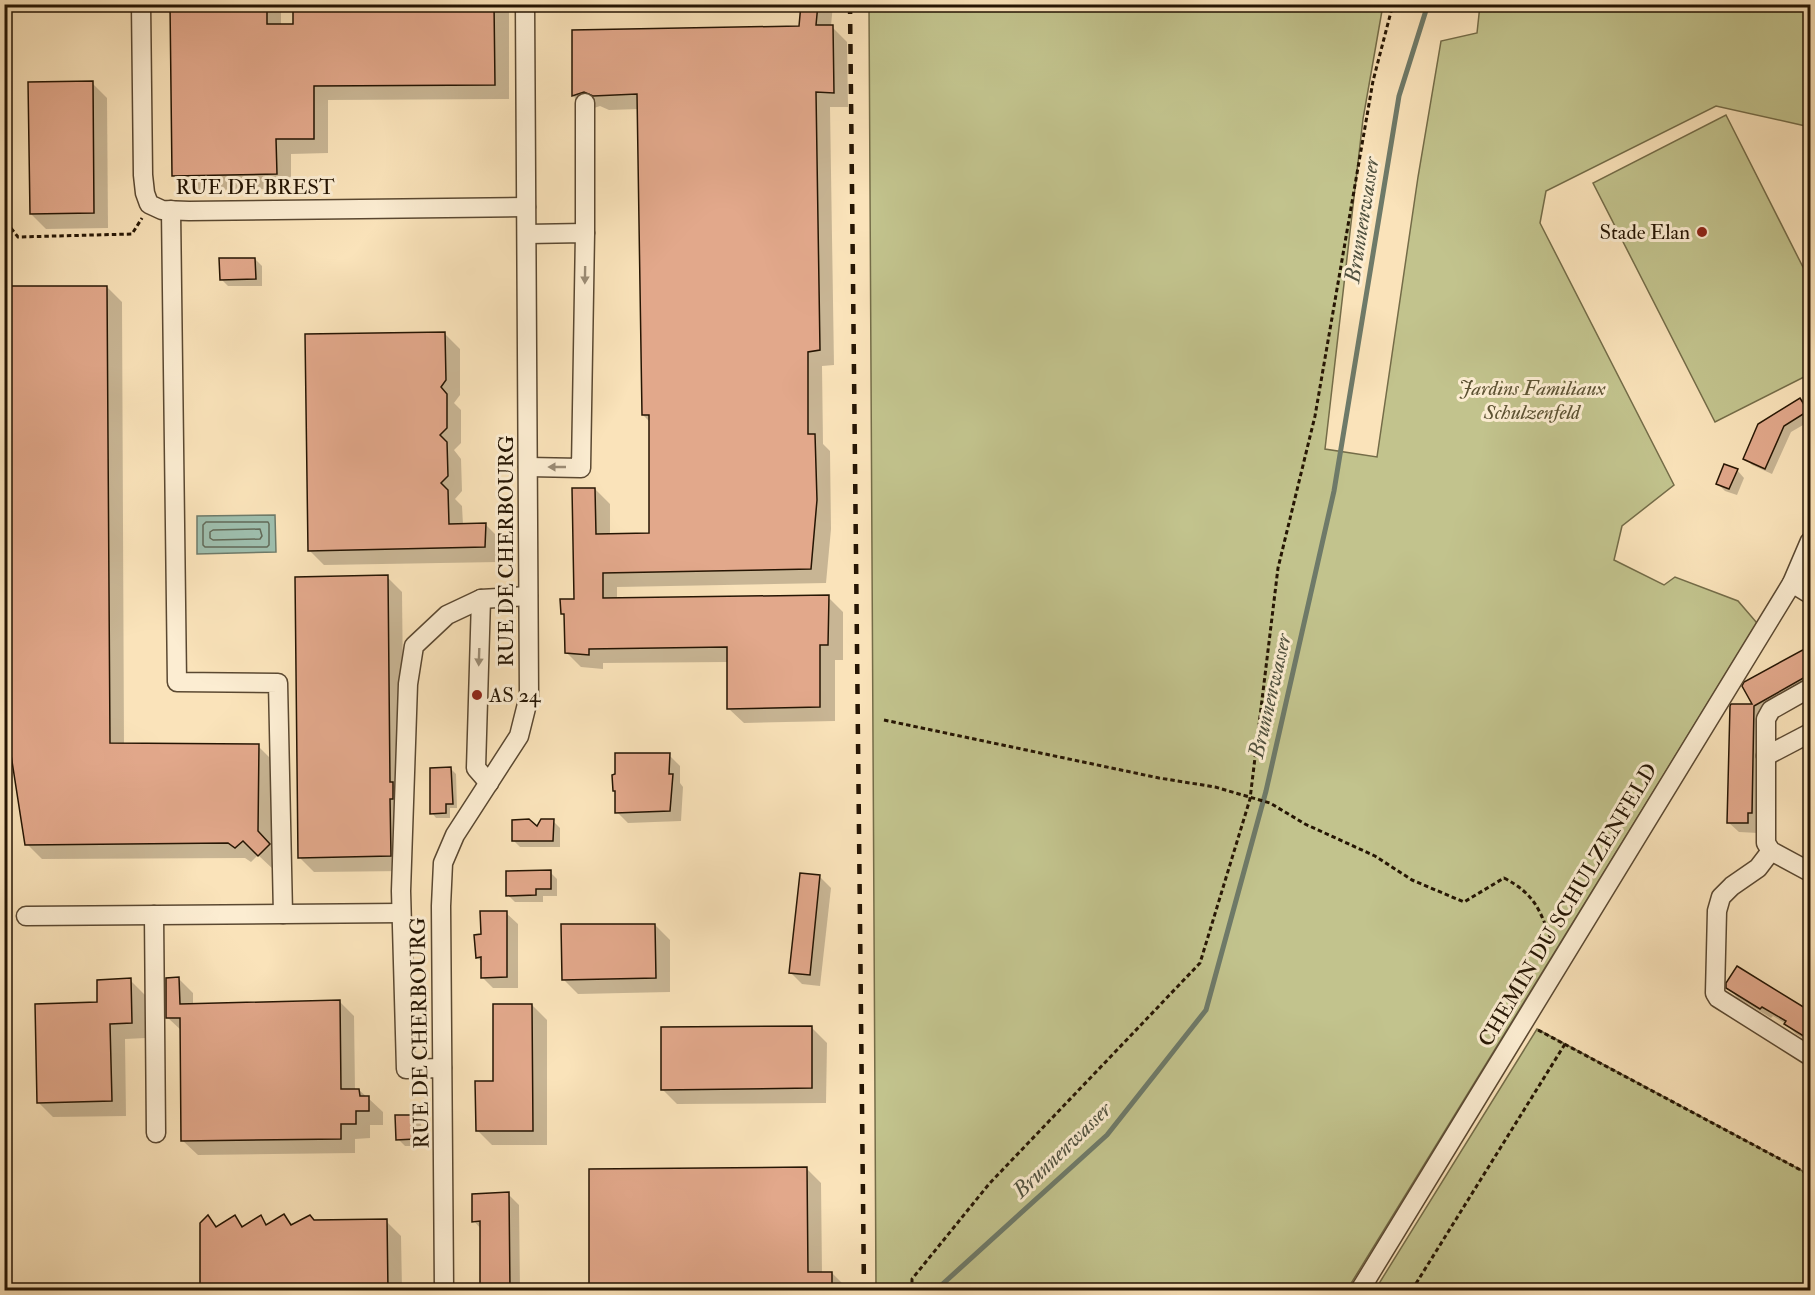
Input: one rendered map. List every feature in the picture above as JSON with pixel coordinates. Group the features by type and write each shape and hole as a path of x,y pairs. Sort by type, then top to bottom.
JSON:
{"street":[{"name":"RUE DE BREST","path":"141,4 143,175 145,193 150,204 162,210 526,207"},
{"name":"RUE DE CHERBOURG","path":"444,1290 441,906 444,863 455,835 519,736 529,696 525,4"},
{"path":"528,467 581,468 585,103"},
{"path":"171,210 177,682 278,682 283,914"},
{"path":"527,234 585,234"},
{"name":"CHEMIN DU SCHULZENFELD","path":"1359,1290 1792,583 1810,541"},
{"path":"1792,583 1810,594"},
{"path":"442,1068 406,1069 401,913 408,684 414,646 447,615 481,599 528,596"},
{"path":"481,599 476,768 489,783"},
{"path":"1810,688 1771,710 1766,719 1766,843 1771,852 1810,872"},
{"path":"1766,756 1810,733"},
{"path":"1771,852 1758,868 1732,886 1721,897 1717,911 1715,993 1718,998 1810,1056"},
{"path":"26,916 401,913"},
{"path":"154,915 156,1133"}],"path":[{"path":"912,1290 912,1279 989,1184 1200,963 1250,799 1278,568 1315,416 1373,81 1393,4"},
{"path":"4,209 9,212 10,227 18,237 132,234 150,204"},
{"path":"884,720 1159,778 1215,787 1270,803 1305,824 1375,856 1412,880 1464,902 1504,878 1518,885 1537,904 1560,962"},
{"path":"1523,1023 1810,1175"},
{"path":"1412,1290 1565,1044"}],"green space":[{"name":"Jardins Familiaux Schulzenfeld","path":"869,5 1383,5 1363,119 1325,449 1377,457 1418,177 1441,41 1477,33 1480,5 1810,5 1810,127 1716,106 1546,191 1540,223 1674,485 1622,526 1614,560 1664,585 1675,577 1738,601 1757,623 1347,1290 876,1290"},
{"name":"Stade Elan","path":"1726,115 1810,281 1810,374 1715,422 1593,183"},
{"path":"1537,1029 1810,1175 1810,1290 1375,1290"}],"water":[{"path":"275,515 276,552 197,554 197,516"}],"building":[{"path":"170,4 267,4 267,24 293,24 293,4 494,4 495,85 314,86 314,139 276,139 277,174 172,176"},
{"path":"801,4 818,4 816,25 833,25 834,93 816,92 820,350 808,352 808,434 815,434 817,500 811,569 603,573 603,598 829,595 828,645 820,645 820,707 727,709 727,647 589,649 589,655 565,653 564,614 561,614 560,599 574,599 572,488 595,488 596,534 649,533 649,415 642,415 637,94 593,96 584,92 572,96 572,30 799,26"},
{"path":"93,81 94,213 30,214 28,82"},
{"path":"219,258 255,258 256,279 220,280"},
{"path":"8,286 107,286 110,743 259,744 258,831 270,844 258,856 243,841 235,848 228,843 25,845 9,742"},
{"path":"445,332 446,380 441,387 447,394 447,428 440,435 447,442 448,476 441,483 448,490 449,524 486,523 485,547 308,551 305,334"},
{"path":"1800,398 1808,411 1784,426 1765,469 1743,459 1758,424"},
{"path":"1724,464 1738,469 1729,489 1716,484"},
{"path":"388,575 390,782 393,782 393,799 390,799 391,856 298,858 295,577"},
{"path":"1810,646 1810,670 1805,673 1807,676 1754,706 1752,813 1748,813 1748,823 1727,823 1730,706 1731,704 1752,704 1742,686 1744,682"},
{"path":"615,753 670,753 669,774 673,774 670,811 615,813 612,775 615,774"},
{"path":"451,767 453,804 446,804 446,813 430,814 430,768"},
{"path":"529,819 537,826 541,819 554,819 553,841 512,841 512,820"},
{"path":"551,870 551,889 536,889 536,895 506,896 506,871"},
{"path":"800,873 820,875 810,975 789,973"},
{"path":"480,911 507,911 507,977 481,978 481,957 476,958 474,935 481,934"},
{"path":"561,924 655,924 656,978 562,980"},
{"path":"1737,966 1810,1011 1810,1040 1784,1024 1786,1021 1762,1007 1760,1009 1726,988 1726,983"},
{"path":"179,977 180,1004 340,1000 341,1089 359,1089 360,1096 369,1096 369,1111 356,1111 356,1124 341,1124 341,1139 181,1141 180,1018 166,1018 166,978"},
{"path":"131,978 132,1023 110,1024 112,1101 37,1103 35,1004 97,1002 97,980"},
{"path":"493,1004 532,1004 533,1131 476,1131 475,1081 493,1081"},
{"path":"812,1026 812,1088 661,1090 661,1027"},
{"path":"395,1115 414,1115 415,1139 396,1140"},
{"path":"807,1167 808,1272 832,1272 832,1290 589,1290 589,1169"},
{"path":"509,1192 510,1290 480,1290 480,1221 472,1222 472,1194"},
{"path":"284,1214 291,1225 310,1215 314,1220 387,1219 388,1290 200,1290 200,1223 208,1215 216,1227 235,1215 242,1227 261,1215 266,1225"}],"waterway":[{"name":"Brunnenwasser","path":"936,1290 1107,1135 1206,1010 1266,791 1334,491 1399,96 1428,4"}],"railway":[{"path":"850,4 864,1290"}],"place":[{"name":"Stade Elan","path":"1702,232"},
{"name":"AS 24","path":"477,695"}]}
